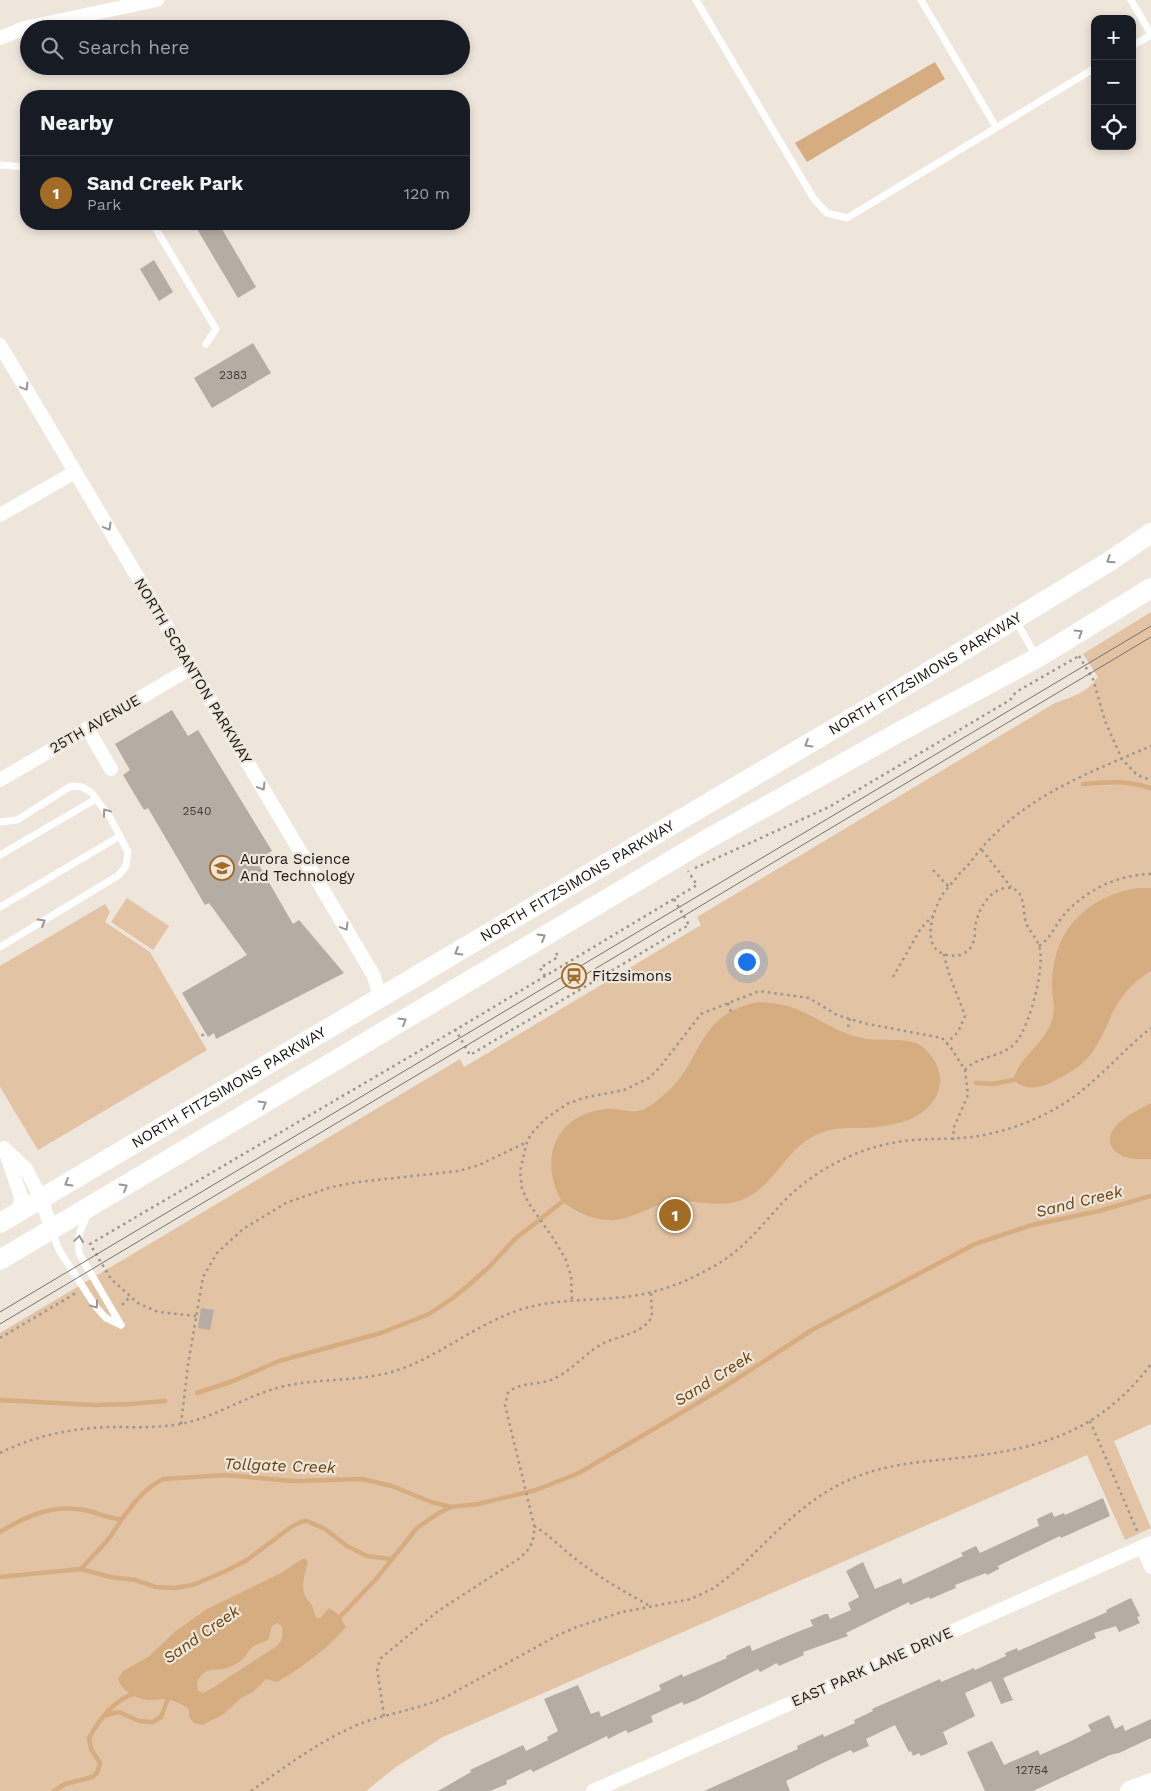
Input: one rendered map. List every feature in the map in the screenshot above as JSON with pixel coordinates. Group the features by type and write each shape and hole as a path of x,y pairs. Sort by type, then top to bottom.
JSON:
{"main road":[{"name":"NORTH FITZSIMONS PARKWAY","path":"0,1223 853,718 1151,533"},
{"name":"NORTH FITZSIMONS PARKWAY","path":"0,1260 706,840 900,731 1037,658 1151,588"}],"street":[{"path":"62,20 157,0"},
{"path":"0,38 20,30"},
{"name":"NORTH SCRANTON PARKWAY","path":"0,346 374,976 380,998"},
{"path":"0,516 75,472"},
{"name":"25TH AVENUE","path":"0,780 192,668"},
{"path":"87,728 111,768"},
{"path":"2,1144 26,1169 41,1198 52,1230"},
{"path":"2,1144 21,1197 19,1212"},
{"path":"1147,1545 1151,1567"},
{"name":"EAST PARK LANE DRIVE","path":"593,1791 1147,1545"}],"lane":[{"path":"696,0 814,199 827,213 847,218 1091,70"},
{"path":"921,0 996,127"},
{"path":"1131,0 1151,34 1136,43"},
{"path":"0,165 20,167"},
{"path":"157,230 216,329 206,344"},
{"path":"1014,619 1037,658"},
{"path":"0,822 17,820 71,786 82,787 91,792 111,819 128,852 126,866 119,875 0,947"},
{"path":"0,855 96,799"},
{"path":"0,907 120,836"},
{"path":"52,1230 59,1250 96,1307 106,1318 121,1324 94,1282 78,1249 77,1243 81,1228 91,1207"}],"path":[{"path":"683,874 829,807 1010,700 1016,692 1078,655 1093,679 1105,721 1122,759 1137,775 1151,780"},
{"path":"1012,888 1000,890 988,899 980,912 975,927 974,942 968,950 958,955 944,954 936,949 932,942 931,929 941,898 996,832 1025,809 1054,791 1151,746"},
{"path":"965,1070 972,1064 1006,1050 1013,1045 1020,1036 1030,1012 1040,974 1041,958 1039,946 1028,927 1021,896 1019,892 1012,888 982,850"},
{"path":"933,870 949,887"},
{"path":"196,1316 158,1312 138,1303 111,1280 90,1244 697,885 688,871"},
{"path":"1039,946 1050,938 1060,920 1073,906 1093,890 1120,879 1151,874"},
{"path":"455,1029 470,1055 503,1036 689,925 674,899"},
{"path":"893,977 921,928 934,915"},
{"path":"545,976 540,968 558,957 552,947"},
{"path":"944,954 947,970 965,1016 958,1032 947,1043"},
{"path":"572,1299 569,1268 560,1250 526,1199 521,1179 521,1161 527,1142 531,1134 545,1119 567,1104 583,1098 609,1094 633,1087 649,1078 660,1068 701,1014 758,991 809,998 837,1015 863,1023 942,1038 965,1070 968,1095 954,1127 953,1140"},
{"path":"728,1003 731,1012"},
{"path":"848,1027 850,1019"},
{"path":"0,1453 32,1440 74,1430 110,1427 160,1427 182,1424 209,1415 268,1390 297,1383 355,1379 393,1372 424,1359 491,1321 540,1304 572,1299 651,1293 681,1283 712,1268 736,1252 758,1232 784,1201 798,1188 815,1175 844,1158 873,1147 896,1142 953,1140 988,1134 1021,1125 1053,1110 1083,1090 1151,1028"},
{"path":"202,1034 205,1039"},
{"path":"182,1424 188,1365 203,1277 217,1253 243,1229 286,1203 330,1187 358,1182 459,1171 479,1165 527,1142"},
{"path":"0,1338 79,1292"},
{"path":"384,1716 377,1668 381,1658 438,1610 520,1558 532,1543 534,1525 532,1514 505,1405 508,1393 516,1388 556,1377 601,1344 628,1335 644,1326 652,1317 651,1293"},
{"path":"251,1791 293,1762 348,1729 446,1697 537,1646 577,1627 622,1612 691,1599 714,1588 737,1570 801,1509 832,1488 856,1477 874,1470 908,1463 989,1455 1017,1450 1049,1440 1090,1422 1129,1390 1151,1364"},
{"path":"1090,1422 1139,1534 1147,1545"},
{"path":"534,1525 588,1569 652,1607"}],"shaded area":[{"path":"1151,612 1151,1424 1114,1441 1151,1528 1125,1540 1087,1455 443,1737 396,1767 366,1791 0,1791 0,1333 460,1059 464,1067 481,1057 701,925 697,917 1055,703 1084,691 1098,677 1083,654"},
{"path":"127,898 169,926 153,950 111,922"},
{"path":"105,904 110,912 105,922 150,952 207,1050 38,1150 0,1087 0,966"}],"water":[{"path":"935,62 945,79 807,162 795,143"},
{"path":"1137,888 1151,888 1151,971 1132,985 1126,992 1114,1009 1098,1044 1087,1059 1073,1071 1042,1086 1027,1087 1013,1080 1020,1065 1043,1038 1053,1018 1052,981 1054,962 1059,946 1067,931 1076,918 1103,899 1119,892"},
{"path":"759,1002 793,1008 854,1036 868,1039 905,1041 921,1045 931,1055 938,1070 940,1080 936,1097 923,1111 905,1121 874,1127 833,1129 811,1138 792,1153 761,1188 750,1196 731,1203 672,1202 655,1206 632,1216 607,1220 589,1216 562,1202 555,1186 552,1155 556,1142 563,1130 574,1120 588,1113 605,1109 639,1111 649,1106 678,1081 711,1028 723,1017 738,1008"},
{"path":"1151,1103 1151,1159 1135,1159 1114,1150 1110,1140 1115,1128 1128,1116"},
{"path":"304,1558 308,1562 303,1590 317,1618 320,1618 329,1608 338,1614 346,1627 322,1651 305,1664 277,1682 266,1679 253,1692 241,1698 224,1714 202,1725 194,1723 189,1717 189,1709 181,1704 164,1699 147,1700 136,1697 127,1692 120,1684 118,1679 123,1671 148,1657 177,1630 207,1609 281,1573","holes":["277,1623 282,1626 281,1641 278,1645 211,1689 203,1693 198,1691 197,1682 204,1673 236,1664 244,1658 250,1649 268,1640 272,1626"]}],"building":[{"path":"198,230 223,230 256,287 238,298"},
{"path":"154,260 173,292 159,301 140,269"},
{"path":"253,343 271,373 212,408 194,378"},
{"path":"172,710 188,736 198,730 272,851 256,860 293,924 299,920 344,973 216,1039 214,1033 208,1037 182,993 247,955 209,903 205,905 148,808 144,810 123,775 130,770 115,744"},
{"path":"201,1308 214,1310 210,1330 198,1328"},
{"path":"1103,1498 1110,1516 1061,1538 1060,1536 998,1566 999,1569 987,1575 986,1573 955,1585 956,1588 930,1599 929,1597 910,1605 909,1602 846,1633 848,1636 803,1652 804,1655 779,1666 777,1663 760,1672 758,1669 696,1700 684,1705 682,1702 651,1716 653,1722 628,1733 626,1730 608,1739 607,1736 533,1772 531,1769 506,1781 507,1784 490,1791 438,1791 471,1772 470,1770 523,1745 526,1751 548,1740 547,1737 558,1731 544,1699 578,1685 591,1714 599,1711 601,1717 661,1690 659,1685 682,1674 683,1677 727,1658 726,1656 750,1645 752,1651 813,1626 810,1620 825,1614 828,1614 830,1619 851,1610 848,1603 859,1597 846,1571 863,1562 875,1589 901,1578 903,1584 963,1556 961,1553 976,1546 980,1553 1039,1526 1037,1519 1052,1512 1054,1517 1064,1513 1065,1515"},
{"path":"1131,1598 1140,1616 1137,1617 1140,1623 1119,1632 1116,1626 1094,1633 1096,1638 1003,1678 1013,1700 1001,1704 991,1681 965,1693 975,1716 943,1732 948,1744 921,1756 919,1753 913,1756 895,1725 866,1739 869,1746 853,1753 851,1750 786,1781 790,1791 704,1791 798,1749 797,1746 823,1734 824,1737 855,1723 854,1720 873,1711 872,1709 940,1679 941,1682 974,1668 975,1670 1006,1656 1005,1653 1017,1648 1018,1651 1107,1612 1106,1610"},
{"path":"1109,1715 1115,1729 1123,1725 1125,1731 1151,1719 1151,1738 1033,1791 985,1791 967,1752 992,1741 1004,1765 1038,1750 1040,1755 1069,1742 1091,1731 1088,1725"}],"waterway":[{"path":"1083,784 1125,783 1150,788"},
{"path":"976,1083 993,1084 1013,1080"},
{"name":"Sand Creek","path":"337,1620 376,1579 417,1528 437,1514 451,1507 478,1504 536,1490 579,1473 718,1391 812,1330 975,1244 1032,1225 1099,1211 1151,1196"},
{"path":"197,1393 233,1381 279,1361 381,1333 429,1314 470,1284 515,1239 562,1202"},
{"path":"0,1400 93,1405 165,1401"},
{"name":"Tollgate Creek","path":"81,1569 110,1537 140,1497 163,1479 226,1475 292,1481 362,1479 392,1486 431,1502 451,1507"},
{"name":"Tollgate Creek","path":"0,1532 30,1516 51,1510 84,1510 121,1519"},
{"name":"Tollgate Creek","path":"0,1577 81,1569 110,1577 135,1580 156,1587 174,1588 193,1585 247,1560 291,1527 303,1521 325,1529 347,1546 367,1556 391,1559"},
{"name":"Sand Creek","path":"54,1791 65,1784 92,1777 97,1773 100,1763 91,1749 89,1738 108,1711 121,1700 136,1693"},
{"name":"Sand Creek","path":"106,1715 119,1712 139,1721 153,1722 161,1717 169,1696"}],"tram line":[{"path":"0,1312 1151,626"},
{"path":"0,1324 1151,637"}],"place":[{"name":"Aurora Science And Technology","path":"222,868"},
{"name":"Fitzsimons","path":"574,976"},
{"name":"Sand Creek Park","path":"675,1215"}]}
